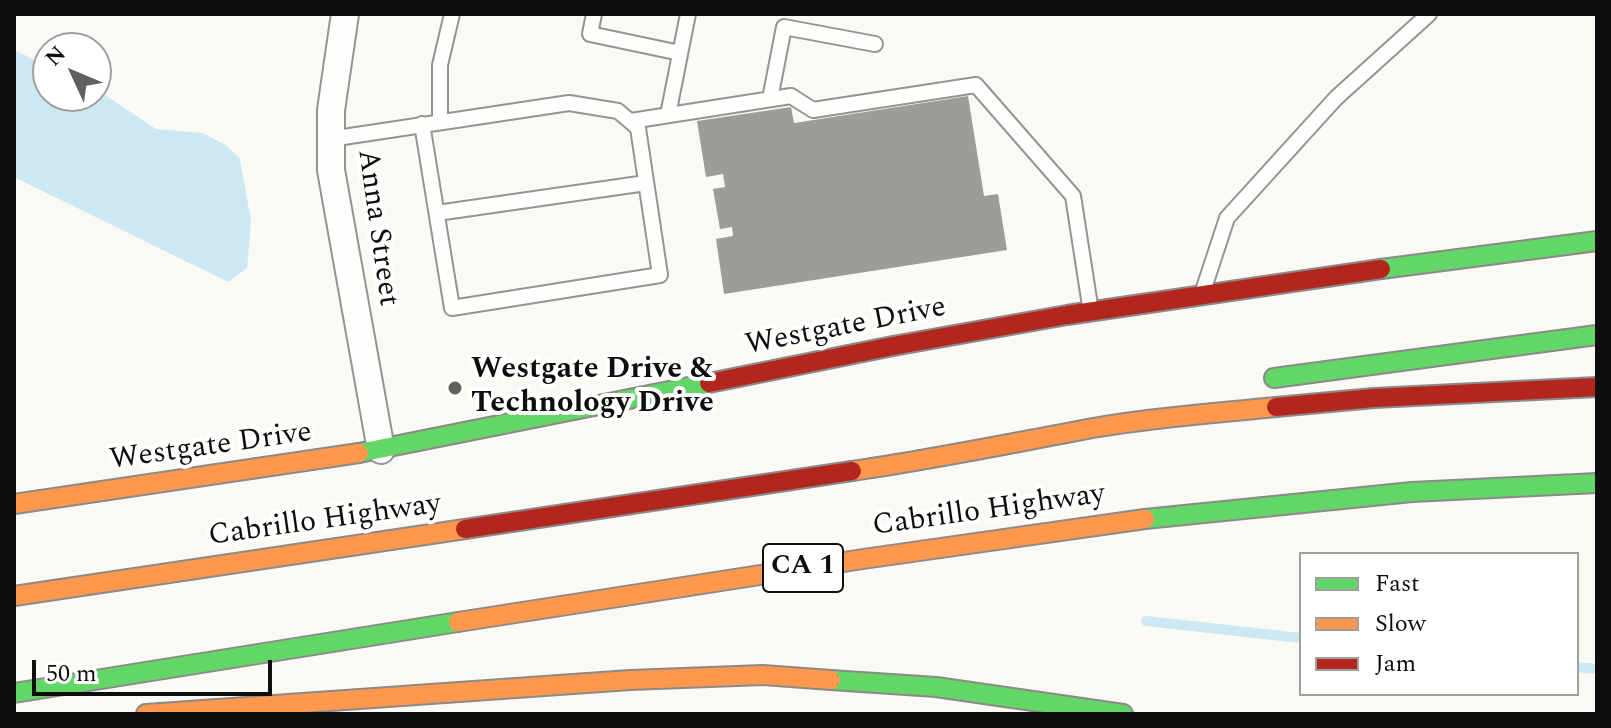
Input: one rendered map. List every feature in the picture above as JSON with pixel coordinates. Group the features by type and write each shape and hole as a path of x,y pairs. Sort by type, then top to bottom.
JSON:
{"main road":[{"name":"Westgate Drive","path":"14,504 381,450 893,346 1091,312 1499,252 1597,241"},
{"path":"1255,381 1597,335"},
{"name":"Cabrillo Highway","path":"14,596 928,460 1171,417 1374,398 1597,387"},
{"path":"928,460 999,427"},
{"name":"Cabrillo Highway","path":"14,693 1152,517 1362,494 1597,483"},
{"path":"146,714 630,680 763,675 936,687 1123,714"}],"street":[{"name":"Anna Street","path":"345,14 335,73 331,170 381,450"}],"lane":[{"path":"440,121 440,65 452,14"},
{"path":"594,14 590,34 680,53"},
{"path":"668,115 688,14"},
{"path":"1202,296 1227,218 1336,98 1429,14"},
{"path":"770,99 784,27 875,44"},
{"path":"631,121 791,96 813,110 976,85 1073,196 1091,312"},
{"path":"330,139 440,121 569,103 618,111 638,128 660,275 452,308 422,124"},
{"path":"437,213 646,183"}],"water":[{"path":"14,50 32,58 32,112 112,112 112,100 156,129 203,133 227,146 240,159 251,221 247,268 228,282 14,177"}],"building":[{"path":"968,96 984,196 998,194 1007,250 724,294 716,239 733,236 732,227 720,229 713,189 725,187 723,174 706,177 697,121 791,107 794,123"}],"waterway":[{"path":"1146,621 1299,638"},
{"path":"1579,667 1597,669"}],"traffic: fast":[{"path":"1381,269 1597,241"},
{"path":"1274,378 1597,335"},
{"path":"359,453 709,383"},
{"path":"1145,519 1412,492 1597,483"},
{"path":"14,693 458,622"},
{"path":"831,680 936,687 1123,714"}],"traffic: slow":[{"path":"852,471 1121,424 1276,407"},
{"path":"14,504 359,453"},
{"path":"458,622 1145,519"},
{"path":"14,596 465,529"},
{"path":"146,714 630,680 763,675 831,680"}],"traffic: jam":[{"path":"709,383 1067,315 1381,269"},
{"path":"1276,407 1374,398 1597,387"},
{"path":"465,529 852,471"}],"place":[{"name":"Westgate Drive & Technology Drive","path":"455,388"}]}
